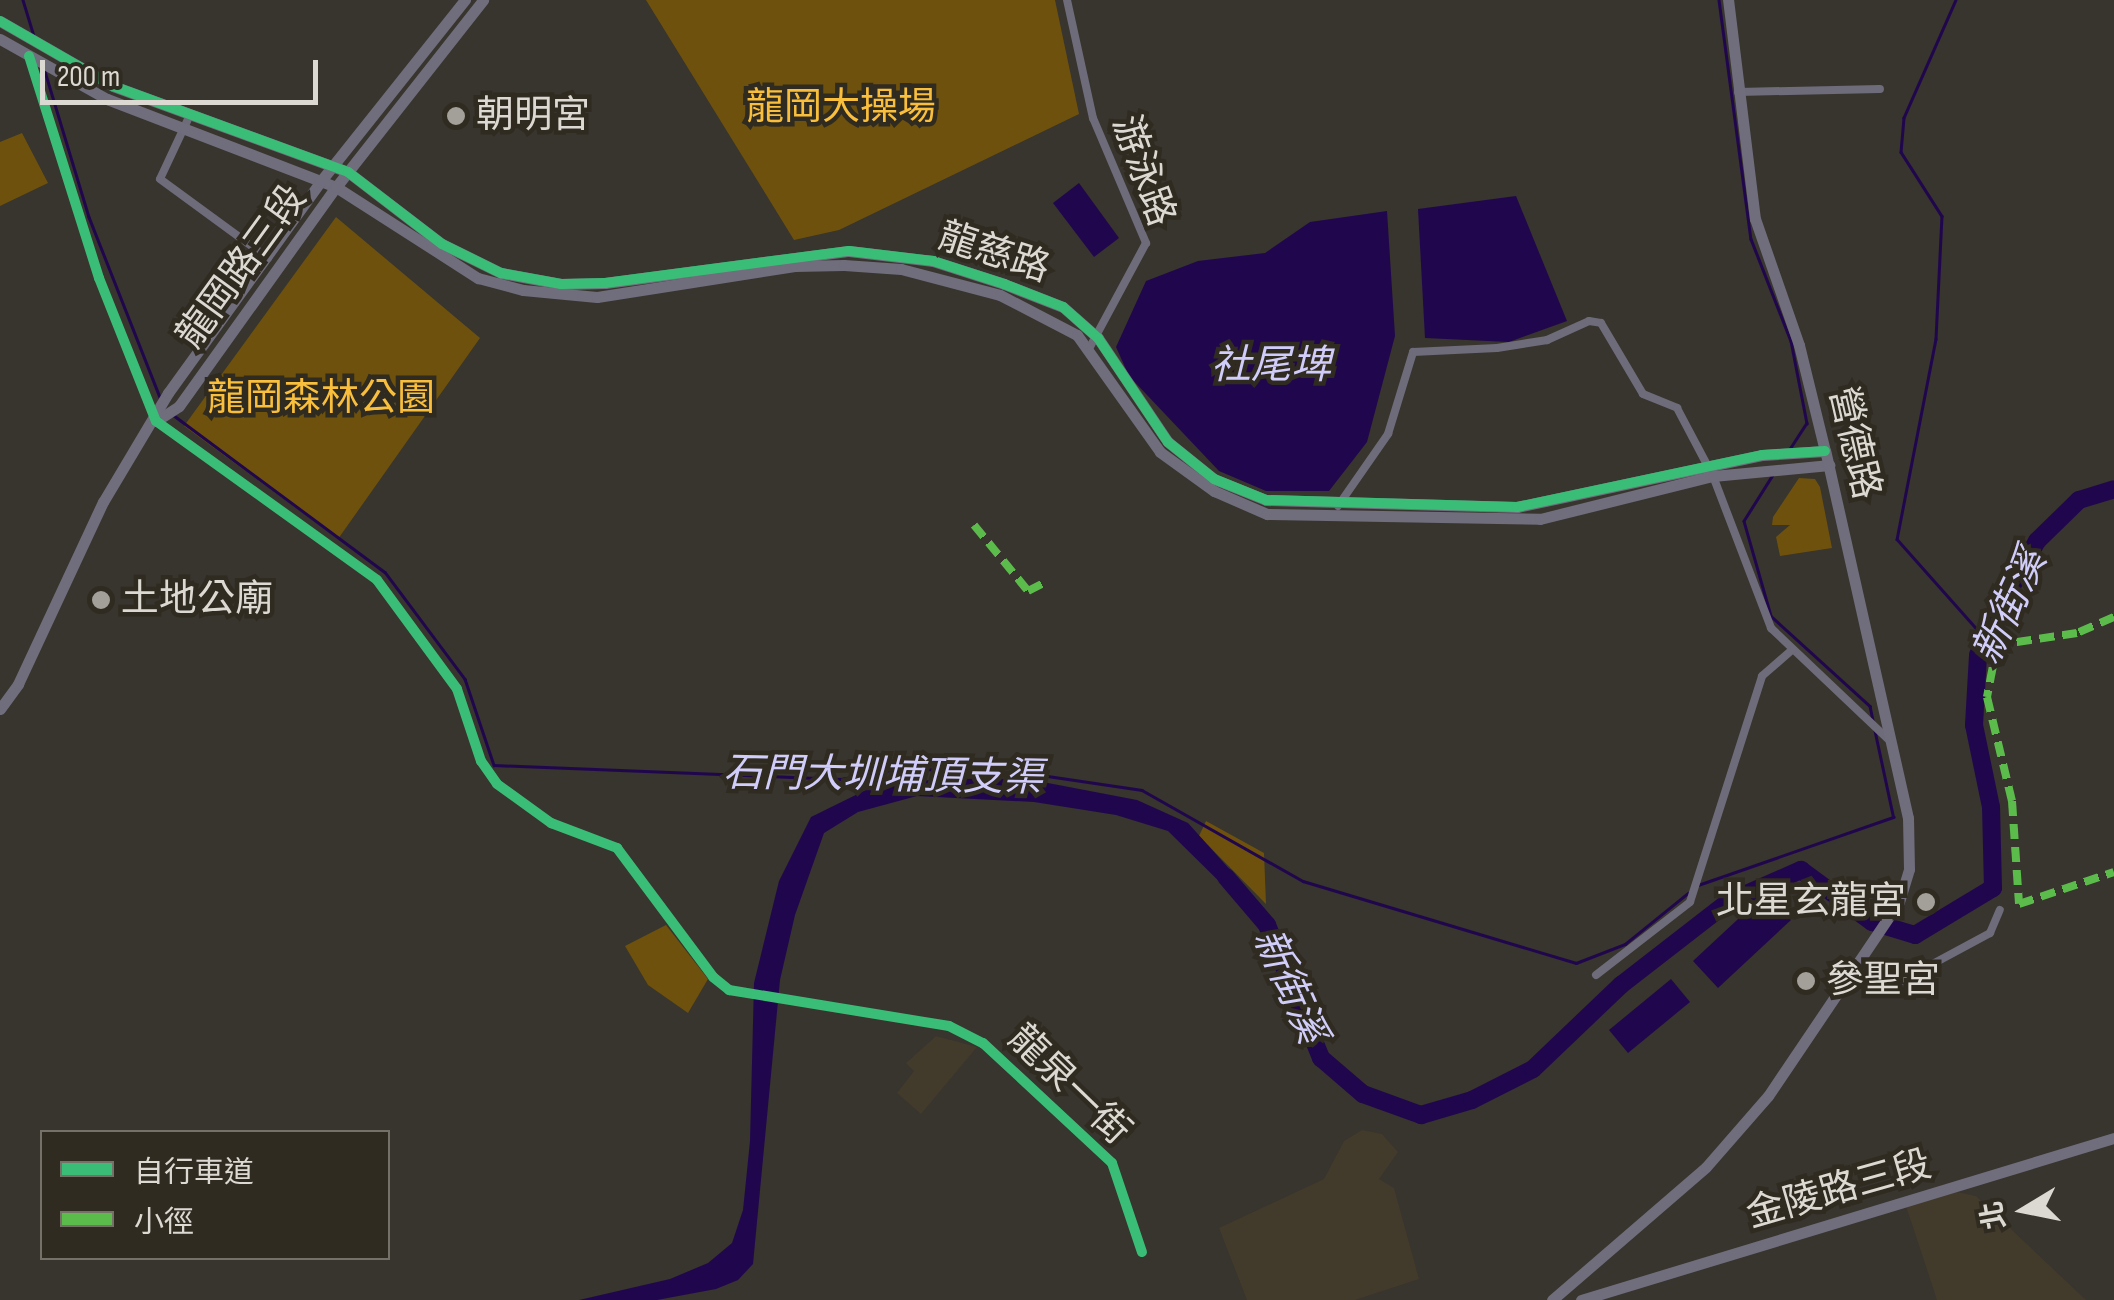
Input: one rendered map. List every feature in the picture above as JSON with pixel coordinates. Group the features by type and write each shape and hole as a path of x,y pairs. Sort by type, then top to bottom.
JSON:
{"street":[{"name":"龍岡路三段","path":"0,709 4,694 103,502 156,420 168,393 330,167 465,0"},
{"name":"龍岡路三段","path":"156,420 179,406 336,187 482,0"},
{"name":"游泳路","path":"1067,0 1093,118 1146,242 1094,343"},
{"name":"營德路","path":"1728,0 1755,219 1799,346 1826,451 1912,846 1900,902 1852,972"},
{"name":"龍慈路","path":"0,21 113,86 189,118 348,172 442,244 502,273 533,280 605,283 850,251 933,261 1002,289 1094,343 1160,452 1214,492 1267,514 1338,505 1540,519 1709,471 1826,451"},
{"name":"龍慈路","path":"0,39 182,131 336,187 478,278 559,296 637,294 795,266 844,265 902,269 1002,289"},
{"path":"29,56 100,278 156,420"},
{"path":"1738,92 1880,89"},
{"path":"189,118 162,170 164,186 268,258"},
{"path":"1338,505 1388,434 1413,352 1548,340 1589,320 1610,331 1643,394 1677,408 1709,471 1771,628 1890,742"},
{"name":"龍泉一街","path":"156,420 377,580 449,675 481,761 497,784 536,816 616,848 713,977 741,993 949,1026 984,1043 1112,1163 1142,1252"},
{"name":"龍慈路","path":"1709,471 1829,465"},
{"path":"1596,975 1690,902 1762,676 1792,650"},
{"path":"1552,1300 1706,1167 1768,1096 1852,972 1888,988 1979,940 1998,923 2000,910"},
{"name":"金陵路三段","path":"1582,1300 2114,1138"}],"shaded area":[{"path":"936,1036 977,1047 921,1114 897,1093 914,1071 906,1063"},
{"path":"1362,1130 1382,1134 1398,1152 1379,1179 1394,1188 1419,1279 1355,1300 1247,1300 1219,1228 1324,1179 1344,1141"},
{"path":"1957,1192 1976,1196 2086,1300 1937,1300 1906,1206"}],"green space":[{"name":"龍岡大操場","path":"646,0 1055,0 1079,114 839,230 794,240"},
{"path":"22,133 48,183 0,206 0,142"},
{"name":"龍岡森林公園","path":"336,217 480,338 338,539 184,426"},
{"path":"1799,478 1815,479 1820,487 1832,548 1780,556 1776,537 1790,525 1772,525 1773,517"},
{"path":"1206,821 1264,853 1266,904 1199,836"},
{"path":"666,925 708,979 688,1013 648,985 625,946"}],"water":[{"path":"1079,183 1119,238 1094,257 1053,203"},
{"name":"社尾埤","path":"1516,196 1567,321 1509,342 1425,338 1418,209"},
{"name":"社尾埤","path":"1387,211 1395,336 1367,442 1329,491 1266,491 1219,471 1129,376 1116,347 1146,281 1198,261 1265,253 1310,222"},
{"name":"新街溪","path":"946,778 1027,779 1137,800 1188,823 1250,892 1236,898 1168,831 1116,815 1034,802 917,796 858,812 824,833 795,915 780,980 753,1264 738,1280 716,1289 657,1300 579,1300 670,1279 708,1263 732,1243 743,1210 750,1141 754,983 779,881 811,817 872,787"},
{"path":"1766,893 1791,920 1718,988 1693,961"},
{"path":"1671,979 1690,1002 1628,1053 1609,1030"}],"waterway":[{"name":"石門大圳埔頂支渠","path":"23,0 34,37"},
{"name":"石門大圳埔頂支渠","path":"1719,0 1751,239 1791,341 1807,423 1791,448"},
{"name":"石門大圳埔頂支渠","path":"1956,0 1904,118 1901,152 1942,216 1936,339 1897,539 1985,638"},
{"name":"石門大圳埔頂支渠","path":"44,68 89,217 161,400"},
{"name":"石門大圳埔頂支渠","path":"172,414 385,572 465,679 494,765 841,779 902,768 1034,774 1142,790 1303,881 1576,963 1625,944 1688,893"},
{"name":"石門大圳埔頂支渠","path":"1773,475 1744,521 1771,616 1870,706 1873,720"},
{"name":"新街溪","path":"1226,877 1267,925 1321,1058 1363,1094 1421,1115 1472,1100 1533,1069 1621,985 1728,902 1801,870 1872,922 1915,935 1993,888 1991,807 1974,725 1978,655 1993,620 2037,541 2079,500 2114,489"},
{"name":"石門大圳埔頂支渠","path":"1698,885 1893,817 1874,728"}],"marked path":[{"path":"974,525 1028,591 1048,581"},
{"path":"2114,617 2077,633 1997,645 1987,697 2012,801 2019,904 2114,872"}],"cycle path":[{"path":"0,21 113,86 348,172 442,244 501,273 561,284 605,283 849,251 933,261 1004,284 1063,307 1098,338 1168,442 1214,479 1266,500 1517,507 1762,455 1825,451"},
{"path":"29,56 99,278 156,421 377,580 457,689 481,761 497,784 551,823 617,848 713,977 729,990 949,1026 983,1043 1112,1163 1142,1252"}],"place":[{"name":"朝明宮","path":"456,116"},
{"name":"土地公廟","path":"101,600"},
{"name":"北星玄龍宮","path":"1926,902"},
{"name":"參聖宮","path":"1806,981"}]}
